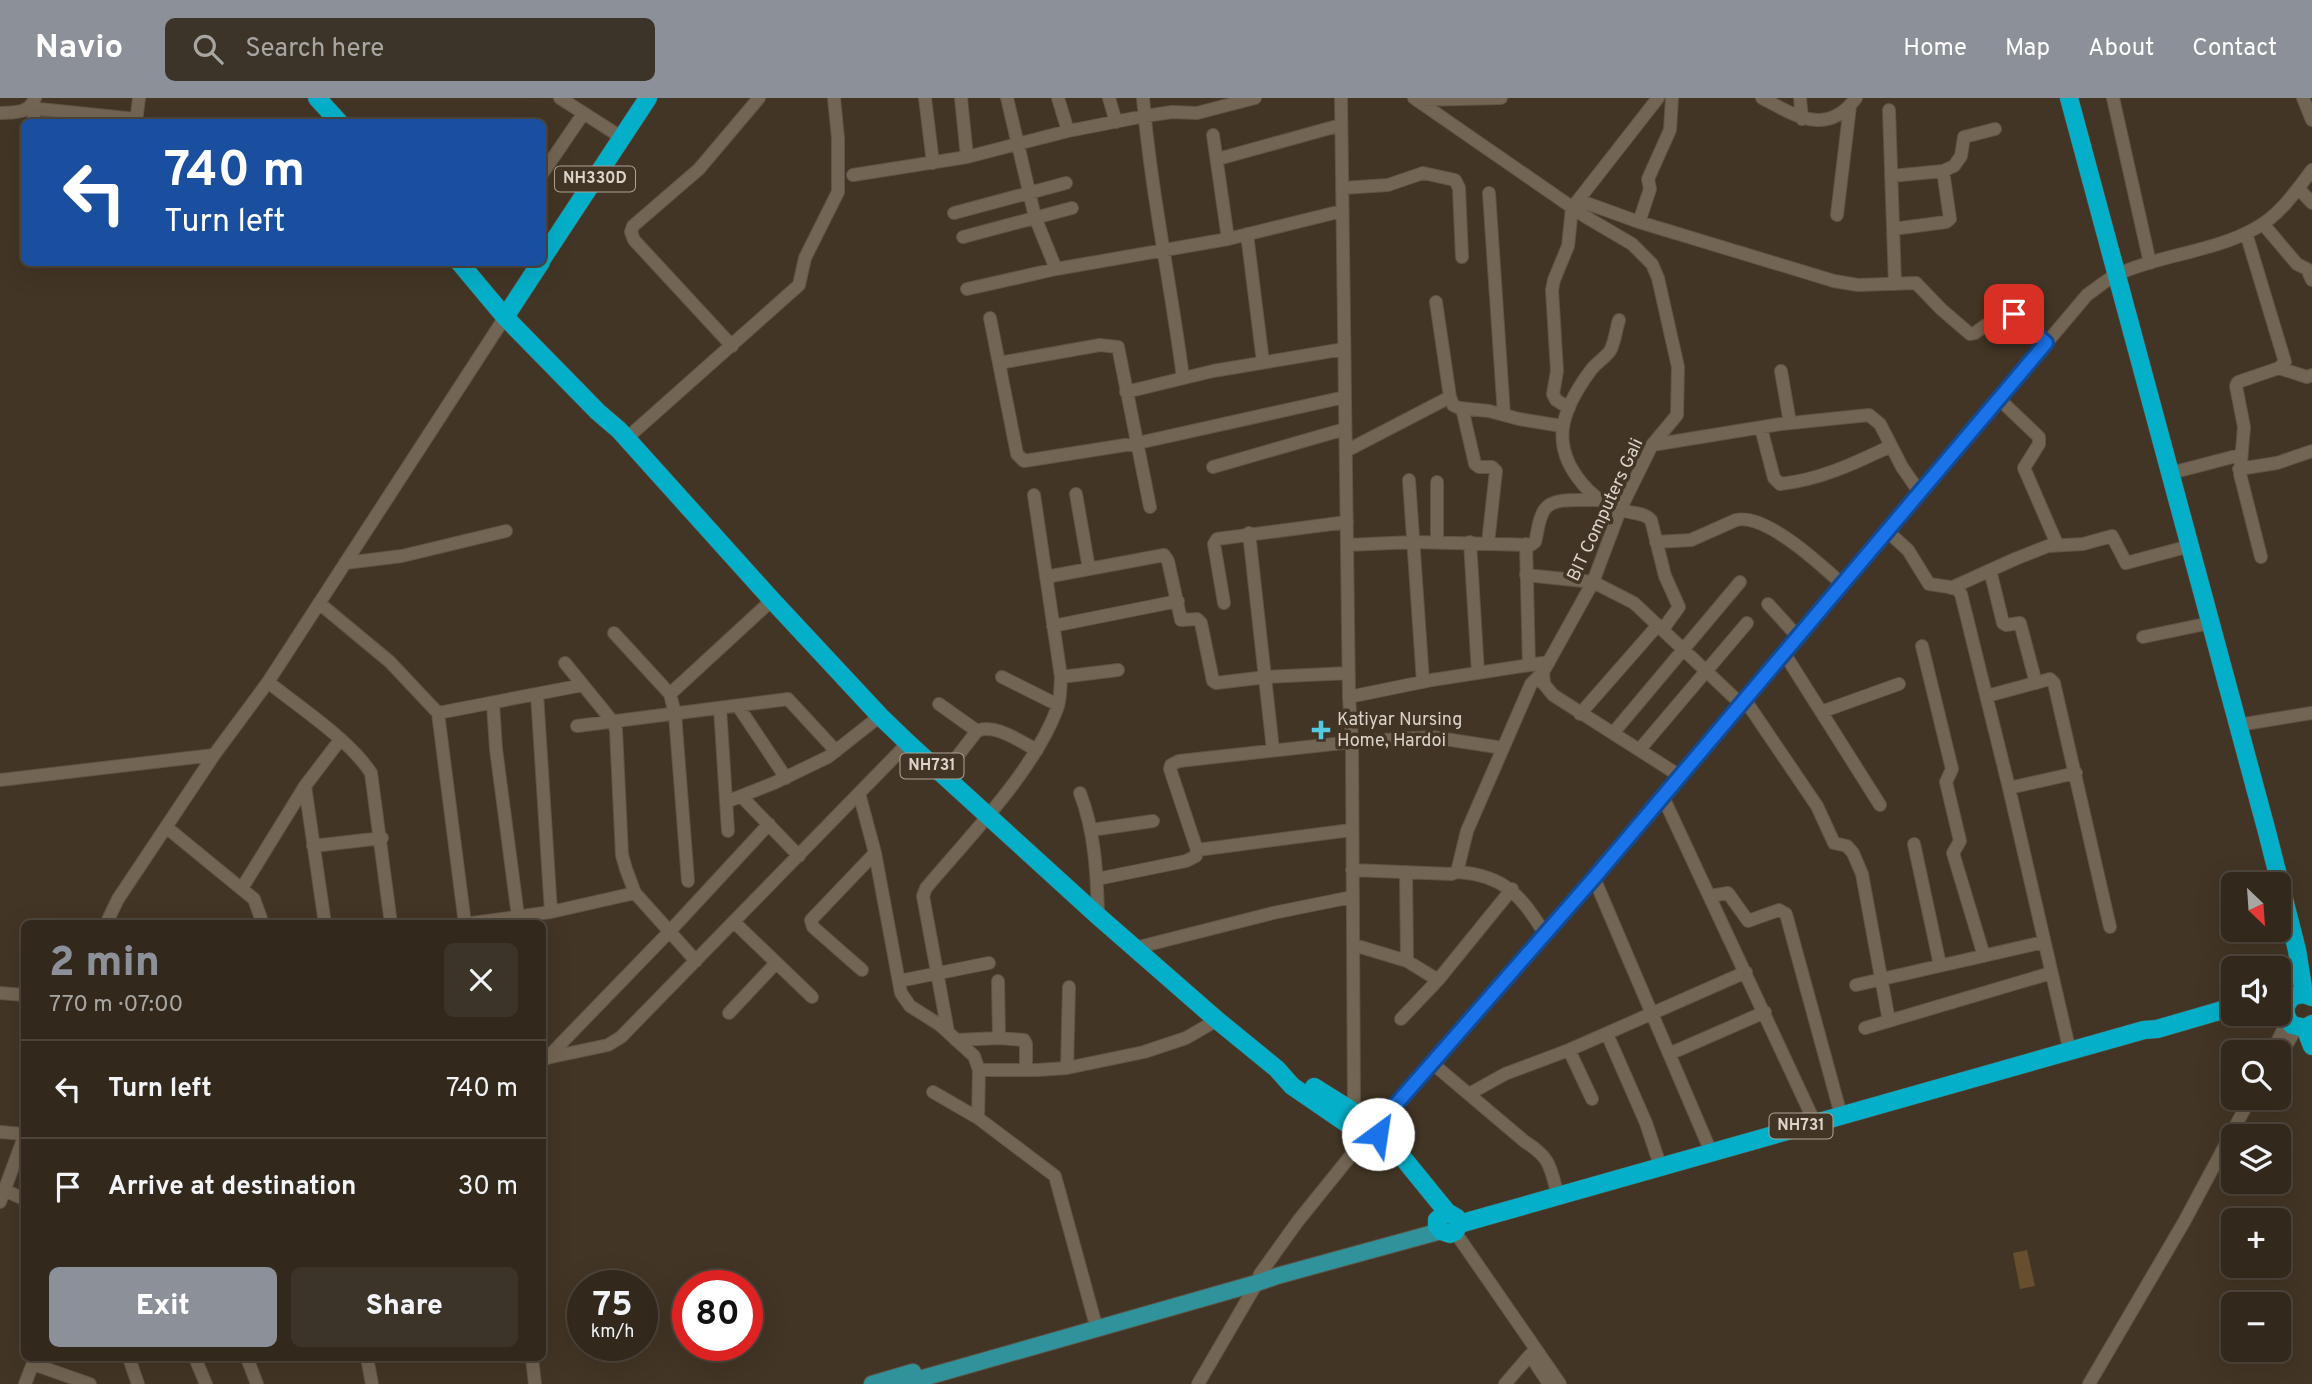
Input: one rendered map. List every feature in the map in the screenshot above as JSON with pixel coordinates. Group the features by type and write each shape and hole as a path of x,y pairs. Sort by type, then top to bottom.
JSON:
{"highway":[{"path":"317,98 336,119"},
{"name":"NH330D","path":"546,255 648,98"},
{"path":"2070,98 2297,950 2298,1006 2312,1046"},
{"name":"NH731","path":"463,266 605,407 623,434 772,600 908,743 1098,916 1277,1069 1292,1086 1371,1131"},
{"name":"NH731","path":"474,266 508,312"},
{"name":"NH330D","path":"508,312 539,266"},
{"name":"NH731","path":"2144,1030 2156,1023 2221,1003"},
{"name":"NH731","path":"1277,1069 1300,1078 1354,1112 1448,1226 2221,1010"}],"main road":[{"path":"872,1384 1095,1322 1276,1276 1448,1226"},
{"path":"902,1384 1258,1279"}],"street":[{"path":"136,119 139,98"},
{"path":"560,98 621,137"},
{"path":"732,346 634,240 631,232 633,226 699,169 760,98"},
{"path":"623,434 732,346 799,285 805,258 838,192 838,138 834,98"},
{"path":"925,98 933,163"},
{"path":"961,98 967,157"},
{"path":"1007,98 1035,217 1056,269"},
{"path":"1058,98 1068,131"},
{"path":"1109,98 1116,122"},
{"path":"1143,98 1157,211 1183,378"},
{"path":"1178,98 1179,112"},
{"path":"853,176 967,157 1068,131 1145,116 1197,113 1218,103 1255,98"},
{"path":"1341,98 1349,697 1352,742 1354,1112"},
{"path":"1416,99 1501,98"},
{"path":"1569,408 1556,400 1553,394 1557,362 1552,290 1566,252 1575,204 1658,98"},
{"path":"1639,222 1650,189 1648,179 1670,130 1672,98"},
{"path":"1762,98 1802,119 1822,120 1839,114 1853,102"},
{"path":"1800,98 1802,119"},
{"path":"2113,98 2150,263"},
{"path":"2303,98 2312,120"},
{"name":"BIT Computers Gali","path":"1416,99 1632,244 1655,269 1678,367 1677,415 1652,445 1620,510 1593,582 1546,667 1531,684 1467,831 1457,872"},
{"path":"1837,215 1853,102"},
{"path":"0,113 24,111 34,105 69,117 102,119"},
{"path":"1889,110 1895,284"},
{"path":"546,168 583,114"},
{"path":"1218,159 1341,125"},
{"path":"1891,176 1943,171 1954,166 1959,160 1964,137 1995,129"},
{"path":"1213,135 1228,239"},
{"path":"1198,1384 1258,1279 1298,1220 1371,1131 1594,878 2087,295 2116,274 2246,233 2273,217 2312,170"},
{"path":"1893,229 1946,222 1950,219 1943,171"},
{"path":"1342,188 1388,185 1423,173 1455,180 1459,188 1462,257"},
{"path":"954,213 1066,183"},
{"path":"2298,188 2312,203"},
{"path":"1489,193 1504,415"},
{"path":"1575,204 1834,281 1858,285 1916,284 1971,334 1986,325 1997,326 2014,314 2046,343"},
{"path":"963,237 1072,208"},
{"path":"967,289 1056,269 1228,239 1342,211"},
{"path":"2263,223 2297,264 2307,269 2312,280"},
{"path":"2246,233 2285,359 2284,365 2279,368 2236,384 2244,427 2240,462 2261,557"},
{"path":"1247,234 1263,362"},
{"path":"1436,302 1453,405 1562,426"},
{"path":"108,920 118,899 214,755 268,682 508,312"},
{"path":"990,318 1020,459 1030,461 1138,443 1345,397"},
{"path":"1580,714 1679,607 1665,576 1650,517 1620,510 1600,500 1588,490 1568,464 1561,444 1562,426 1569,408 1593,367 1610,351 1619,320"},
{"path":"999,363 1072,349 1114,345 1119,350 1150,507"},
{"path":"1126,391 1263,362 1344,349"},
{"path":"2279,368 2306,376 2312,375"},
{"path":"1781,371 1790,423"},
{"path":"1346,451 1450,397"},
{"path":"1999,399 2039,437 2039,444 2024,468 2057,544"},
{"path":"1462,408 1475,464 1479,467 1492,467 1496,471 1488,543"},
{"path":"1652,445 1790,423 1868,415 1877,419 1920,493"},
{"path":"1760,428 1774,478 1780,484 1836,471 1891,446"},
{"path":"1213,467 1345,429"},
{"path":"2171,473 2240,462 2277,463 2312,451"},
{"path":"1409,480 1423,682"},
{"path":"1437,482 1437,542"},
{"path":"1076,494 1088,569"},
{"path":"952,1036 923,896 926,888 1037,750 1058,705 1060,677 1034,495"},
{"path":"1347,545 1413,542 1526,544 1535,542 1542,514 1550,504 1600,500"},
{"path":"1657,542 1691,540 1738,519 1744,519 1764,526 1795,543 1842,584"},
{"path":"1224,603 1215,541 1249,533 1347,523"},
{"path":"345,564 402,556 506,531"},
{"path":"1887,531 1908,550 1926,582 1931,586 1958,590 1961,594 2070,1052"},
{"path":"1249,533 1273,750"},
{"path":"1951,588 2057,544 2083,544 2112,536 2126,563 2190,546"},
{"path":"1471,542 1478,673"},
{"path":"1526,544 1529,665"},
{"path":"1046,576 1164,555 1168,561 1181,620 1196,619 1201,623 1213,681 1349,673"},
{"path":"1990,570 2003,623 2020,623 2036,683"},
{"path":"1526,575 1593,582 1634,603 1743,701 1817,806 1834,843 1847,846 1857,860 1865,887 1889,1021"},
{"path":"1614,732 1740,582"},
{"path":"670,694 772,600"},
{"path":"1053,626 1178,601"},
{"path":"319,603 390,662 439,713 465,920"},
{"path":"1768,604 1798,637"},
{"path":"2143,637 2210,622"},
{"path":"1640,749 1747,623"},
{"path":"614,633 670,694 676,714 688,881"},
{"path":"1922,646 1952,769 1946,782 1960,841 1953,853 1984,956"},
{"path":"1784,653 1880,805"},
{"path":"565,663 616,730 622,855 635,893 696,961"},
{"path":"1349,697 1529,665 1546,667 1542,678 1547,689 1580,714 1614,732 1680,776"},
{"path":"1060,677 1118,670"},
{"path":"1002,677 1058,705"},
{"path":"1987,696 2050,680 2054,682 2110,927"},
{"path":"268,682 340,740 366,764 371,773 382,838 391,920"},
{"path":"1821,712 1899,684"},
{"path":"439,713 583,685"},
{"path":"537,694 551,912"},
{"path":"577,726 788,699 836,751"},
{"path":"493,704 496,749 518,920 635,893"},
{"path":"939,704 977,731"},
{"path":"738,706 786,778"},
{"path":"720,708 728,831"},
{"path":"2238,725 2312,713"},
{"path":"726,802 786,778 836,751 880,716"},
{"path":"943,775 977,731 987,727 1037,750"},
{"path":"1097,879 1193,860 1197,850 1170,769 1171,765 1189,759 1352,742 1432,737 1503,748"},
{"path":"242,887 305,786 340,740"},
{"path":"546,1059 614,1042 908,743"},
{"path":"0,780 214,755"},
{"path":"2009,788 2076,773"},
{"path":"305,786 325,920"},
{"path":"859,793 875,853 899,981 906,1002 974,1056 979,1070 978,1118"},
{"path":"1080,793 1091,830 1098,916"},
{"path":"741,796 799,856"},
{"path":"1663,797 1815,1123"},
{"path":"1091,830 1153,821"},
{"path":"546,1057 670,931 769,824"},
{"path":"166,827 242,887 257,904 261,920"},
{"path":"1197,850 1351,830"},
{"path":"313,846 382,838"},
{"path":"1913,844 1940,965"},
{"path":"862,970 813,927 811,920 875,853"},
{"path":"1352,870 1475,873 1512,889 1527,905 1545,934"},
{"path":"1406,872 1408,961"},
{"path":"1594,878 1711,1152"},
{"path":"1401,1019 1438,980 1512,889"},
{"path":"1710,896 1728,893 1748,921 1779,910 1785,912 1842,1115"},
{"path":"1135,948 1273,913 1352,897"},
{"path":"734,922 812,997"},
{"path":"1856,985 2044,942"},
{"path":"1354,945 1408,961 1438,980"},
{"path":"729,1013 776,962"},
{"path":"899,981 989,963"},
{"path":"1469,1094 1505,1074 1607,1034 1746,972"},
{"path":"1865,1028 2051,973"},
{"path":"998,981 999,1038"},
{"path":"1067,1068 1069,987"},
{"path":"0,993 21,995"},
{"path":"2279,1040 2298,1006"},
{"path":"2285,1040 2298,1006"},
{"path":"1669,1054 1765,1012"},
{"path":"979,1070 1067,1068 1168,1045 1217,1020"},
{"path":"1607,1034 1646,1123 1661,1167"},
{"path":"952,1036 1024,1040 1026,1070"},
{"path":"1569,1049 1592,1099"},
{"path":"1432,1063 1524,1141 1541,1151 1549,1164 1558,1196"},
{"path":"933,1092 978,1118 1055,1176 1095,1322"},
{"path":"2089,1384 2184,1222 2244,1110"},
{"path":"0,1132 21,1136"},
{"path":"21,1144 2,1196 21,1199"},
{"path":"1448,1226 1549,1384"},
{"path":"1448,1226 1560,1384"},
{"path":"1505,1384 1530,1354"},
{"path":"25,1384 34,1361 90,1384"},
{"path":"130,1361 138,1384"},
{"path":"196,1361 206,1384"},
{"path":"248,1361 257,1384"},
{"path":"368,1361 372,1384"},
{"path":"532,1361 535,1384"}],"shaded area":[{"path":"2027,1250 2035,1286 2020,1289 2013,1253"}],"place":[{"name":"Katiyar Nursing Home, Hardoi","path":"1321,730"}],"route":[{"path":"1378,1134 1377,1126 1594,878 2046,343 2014,314"}]}
